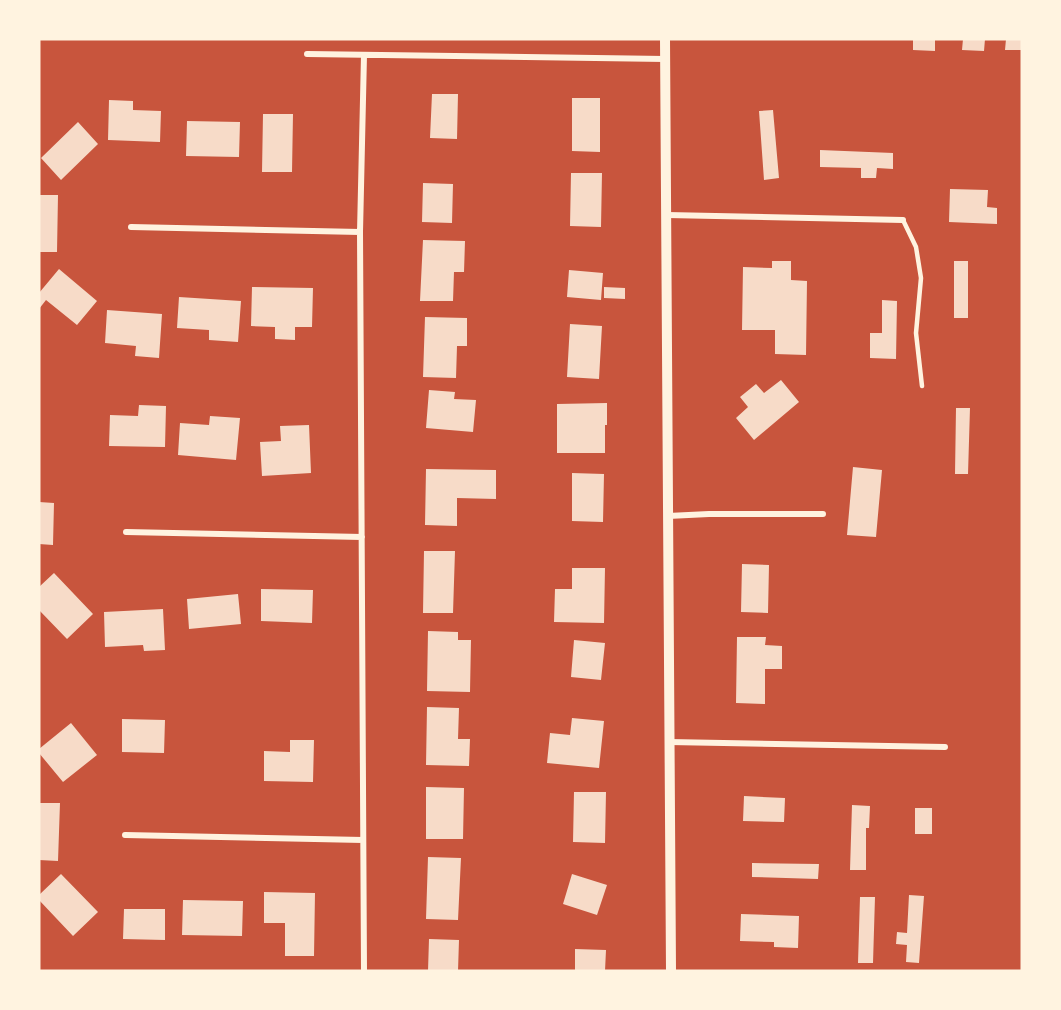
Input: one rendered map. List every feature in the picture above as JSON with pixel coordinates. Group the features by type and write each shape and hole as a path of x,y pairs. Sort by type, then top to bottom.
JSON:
{"street":[{"path":"665,39 671,971"},
{"path":"307,54 665,58"},
{"path":"364,56 360,232 364,971"},
{"path":"667,215 903,220"},
{"path":"131,227 360,232"},
{"path":"667,516 823,514"},
{"path":"126,532 362,537"},
{"path":"669,742 945,747"},
{"path":"125,835 363,840"}],"lane":[{"path":"903,220 916,247 921,278 916,333 922,386"}],"building":[{"path":"913,39 935,39 935,51 913,50"},
{"path":"963,39 985,39 984,51 962,50"},
{"path":"1006,39 1022,39 1022,50 1005,50"},
{"path":"432,94 458,94 457,139 430,138"},
{"path":"572,98 600,98 600,152 572,151"},
{"path":"109,100 133,101 133,110 161,111 160,142 108,140"},
{"path":"773,110 779,178 764,180 759,111"},
{"path":"263,114 293,114 292,172 262,172"},
{"path":"187,121 240,122 239,157 186,156"},
{"path":"78,122 98,144 61,180 41,158"},
{"path":"820,150 893,153 893,169 877,168 876,178 861,178 861,168 820,167"},
{"path":"571,173 602,173 601,227 570,226"},
{"path":"423,183 453,184 452,223 422,222"},
{"path":"950,189 988,190 987,207 997,208 997,224 949,222"},
{"path":"39,195 58,195 57,252 39,252"},
{"path":"423,240 465,241 464,272 454,272 453,301 420,301"},
{"path":"772,261 791,261 791,280 807,281 806,355 775,354 775,330 742,330 743,267 772,268"},
{"path":"954,261 968,261 968,318 954,318"},
{"path":"59,269 97,301 77,325 46,300 39,309 39,293"},
{"path":"569,270 603,273 601,300 567,297"},
{"path":"252,287 313,288 312,327 295,327 295,340 275,339 275,327 251,326"},
{"path":"604,287 625,288 625,299 604,298"},
{"path":"179,297 241,301 238,342 209,340 209,330 177,328"},
{"path":"882,300 897,301 896,359 870,358 870,333 882,333"},
{"path":"107,310 162,314 159,358 135,356 136,346 105,343"},
{"path":"425,317 467,318 467,346 457,346 456,378 423,377"},
{"path":"570,324 602,326 599,379 567,377"},
{"path":"781,380 799,402 754,440 736,418 748,407 740,397 756,384 764,393"},
{"path":"429,390 455,392 454,399 476,400 473,432 426,428"},
{"path":"607,403 605,453 557,453 557,404"},
{"path":"139,405 166,406 165,447 109,446 110,415 138,416"},
{"path":"956,408 970,408 968,474 955,474"},
{"path":"210,416 240,418 236,460 178,455 180,423 209,425"},
{"path":"309,425 311,473 262,476 260,442 281,441 280,426"},
{"path":"853,467 882,470 876,537 847,535"},
{"path":"426,469 496,470 496,499 457,498 457,526 425,525"},
{"path":"572,473 604,474 603,522 572,521"},
{"path":"39,502 54,503 53,545 39,544"},
{"path":"424,551 455,551 453,613 423,613"},
{"path":"742,564 769,565 768,613 741,612"},
{"path":"572,568 605,568 604,623 554,622 555,589 572,589"},
{"path":"54,573 93,614 67,639 39,610 39,587"},
{"path":"261,589 313,590 312,623 261,621"},
{"path":"238,594 241,624 189,629 187,599"},
{"path":"163,609 165,650 144,651 143,645 105,647 104,612"},
{"path":"428,631 458,632 458,640 471,640 470,692 427,691"},
{"path":"737,637 766,637 765,645 782,646 782,669 765,669 765,704 736,703"},
{"path":"574,640 605,643 601,680 571,677"},
{"path":"427,707 459,708 458,739 470,739 469,766 426,765"},
{"path":"572,718 604,721 599,768 547,763 550,733 570,735"},
{"path":"122,719 165,720 164,753 122,752"},
{"path":"71,723 97,755 63,782 39,753 39,749"},
{"path":"290,740 314,740 313,782 264,781 264,751 290,752"},
{"path":"426,787 464,788 463,839 426,839"},
{"path":"574,792 606,792 605,843 573,842"},
{"path":"744,796 785,798 784,822 743,821"},
{"path":"39,803 60,803 58,861 39,860"},
{"path":"852,805 870,806 869,828 866,828 866,870 850,870"},
{"path":"915,808 932,808 932,834 915,834"},
{"path":"428,857 461,858 458,920 426,919"},
{"path":"752,863 819,864 818,879 752,877"},
{"path":"61,874 98,912 73,936 39,900 39,895"},
{"path":"572,874 607,885 597,915 563,904"},
{"path":"264,892 315,893 314,956 285,956 285,923 264,923"},
{"path":"909,895 924,896 919,963 906,962 907,945 896,944 897,932 907,933"},
{"path":"860,897 875,897 873,963 858,963"},
{"path":"183,900 243,901 242,936 182,935"},
{"path":"124,909 165,909 165,940 123,939"},
{"path":"741,914 799,916 798,948 774,947 774,942 740,941"},
{"path":"429,939 459,940 458,971 428,971"},
{"path":"575,949 606,950 605,971 575,971"}]}
